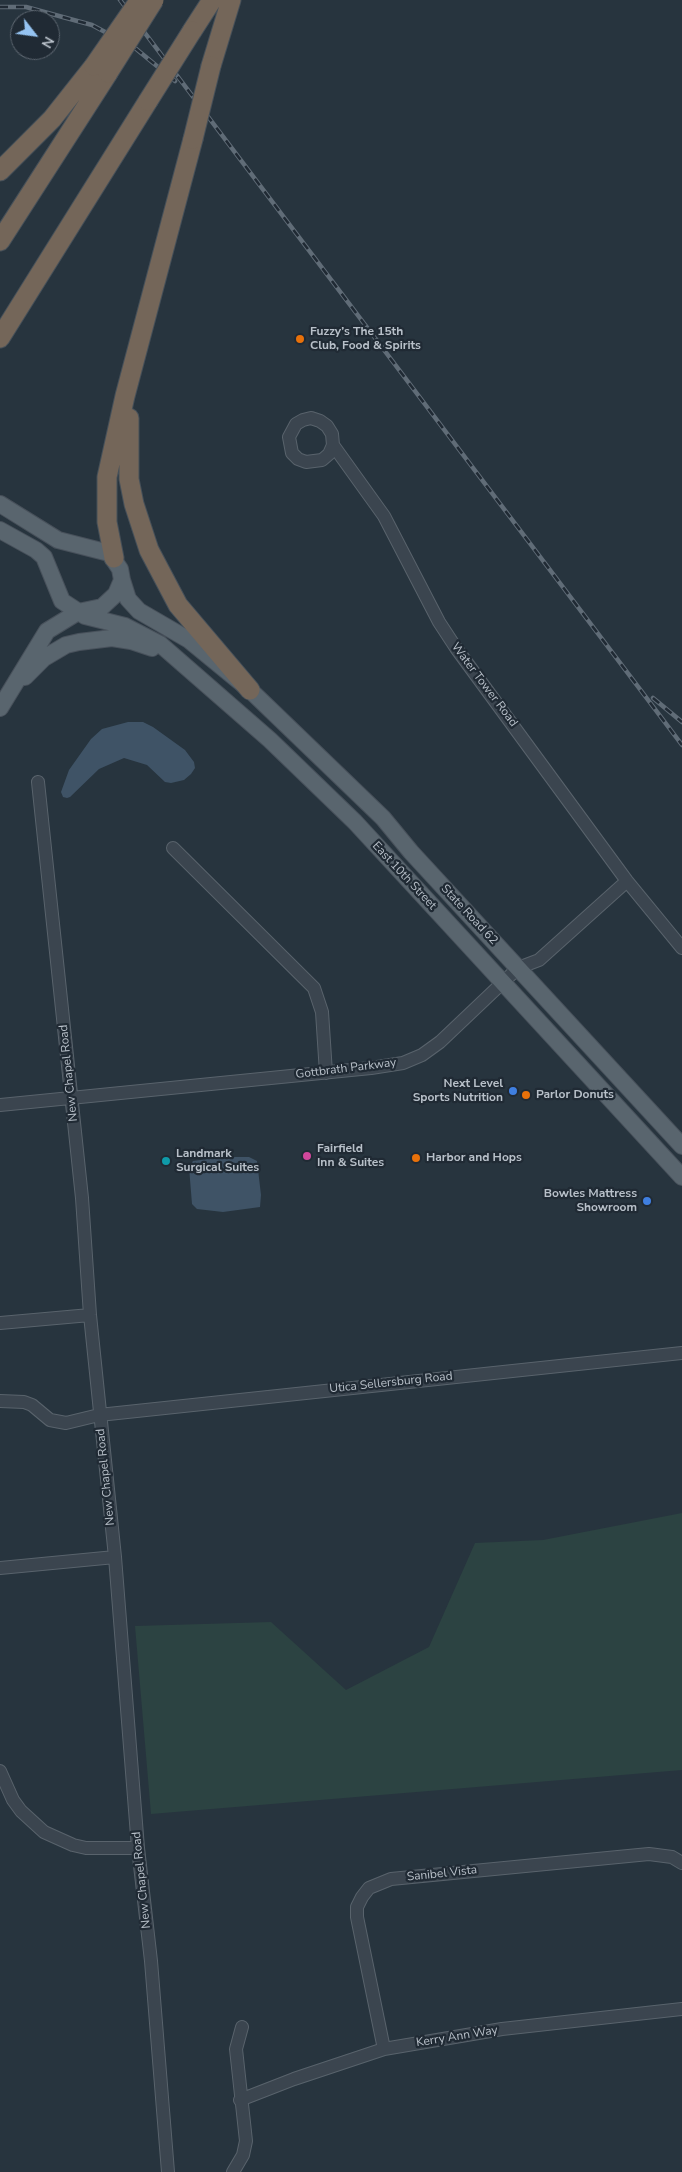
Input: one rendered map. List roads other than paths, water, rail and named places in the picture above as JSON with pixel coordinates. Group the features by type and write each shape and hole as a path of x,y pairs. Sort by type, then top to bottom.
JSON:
{"highway":[{"path":"0,241 140,0"},
{"path":"0,171 101,70 154,0"},
{"path":"0,338 212,0"},
{"path":"114,558 107,522 107,477 125,396 230,0"},
{"path":"143,331 131,402 128,442 129,479 140,528 157,568 178,605 250,690"}],"main road":[{"path":"0,504 58,540 102,550 114,558 120,568 128,599 139,610 189,640 250,690"},
{"path":"0,530 40,553 48,563 62,601 85,615"},
{"path":"0,708 47,631 108,603 116,594 122,580"},
{"name":"East 10th Street","path":"85,615 134,630 160,644 270,740 355,822 682,1177"},
{"path":"15,684 44,658 56,650 66,645 95,639 131,641 147,645 181,662"},
{"name":"State Road 62","path":"250,690 383,818 682,1146"}],"street":[{"name":"Water Tower Road","path":"333,445 384,516 439,622 456,648 627,881 682,948"},
{"name":"New Chapel Road","path":"38,782 82,1198 90,1315 115,1557 138,1848 151,1961 168,2172"},
{"path":"172,848 314,988 322,1012 326,1073"},
{"name":"Gottbrath Parkway","path":"0,1104 326,1073 403,1062 422,1056 518,968 539,960 627,881"},
{"path":"0,1323 90,1315"},
{"name":"Utica Sellersburg Road","path":"0,1402 24,1402 58,1423 99,1415 682,1353"},
{"path":"0,1568 115,1557"},
{"path":"0,1771 13,1800 21,1811 44,1832 73,1846 86,1848 138,1848"},
{"name":"Sanibel Vista","path":"384,2049 357,1917 357,1907 362,1896 369,1888 391,1879 650,1854 672,1856 682,1863"},
{"name":"Kerry Ann Way","path":"240,2100 294,2079 384,2049 502,2029 682,2009"},
{"path":"233,2172 243,2155 246,2141 240,2100 236,2049 242,2027"}],"water":[{"path":"128,722 143,722 185,750 194,762 195,768 191,774 184,780 171,783 165,782 147,765 124,758 99,769 70,797 63,797 61,792 69,770 91,739 102,729"},
{"path":"223,1157 249,1157 257,1161 261,1195 260,1207 223,1212 197,1209 192,1204 189,1167 193,1161"}],"railway":[{"path":"120,0 682,745"},
{"path":"0,7 26,7 92,25 135,48 175,81"},
{"path":"653,698 682,722"}],"place":[{"name":"Fuzzy’s The 15th Club, Food & Spirits","path":"300,339"},
{"name":"Next Level Sports Nutrition","path":"513,1091"},
{"name":"Parlor Donuts","path":"526,1095"},
{"name":"Fairfield Inn & Suites","path":"307,1156"},
{"name":"Harbor and Hops","path":"416,1158"},
{"name":"Landmark Surgical Suites","path":"166,1161"},
{"name":"Bowles Mattress Showroom","path":"647,1201"}]}
